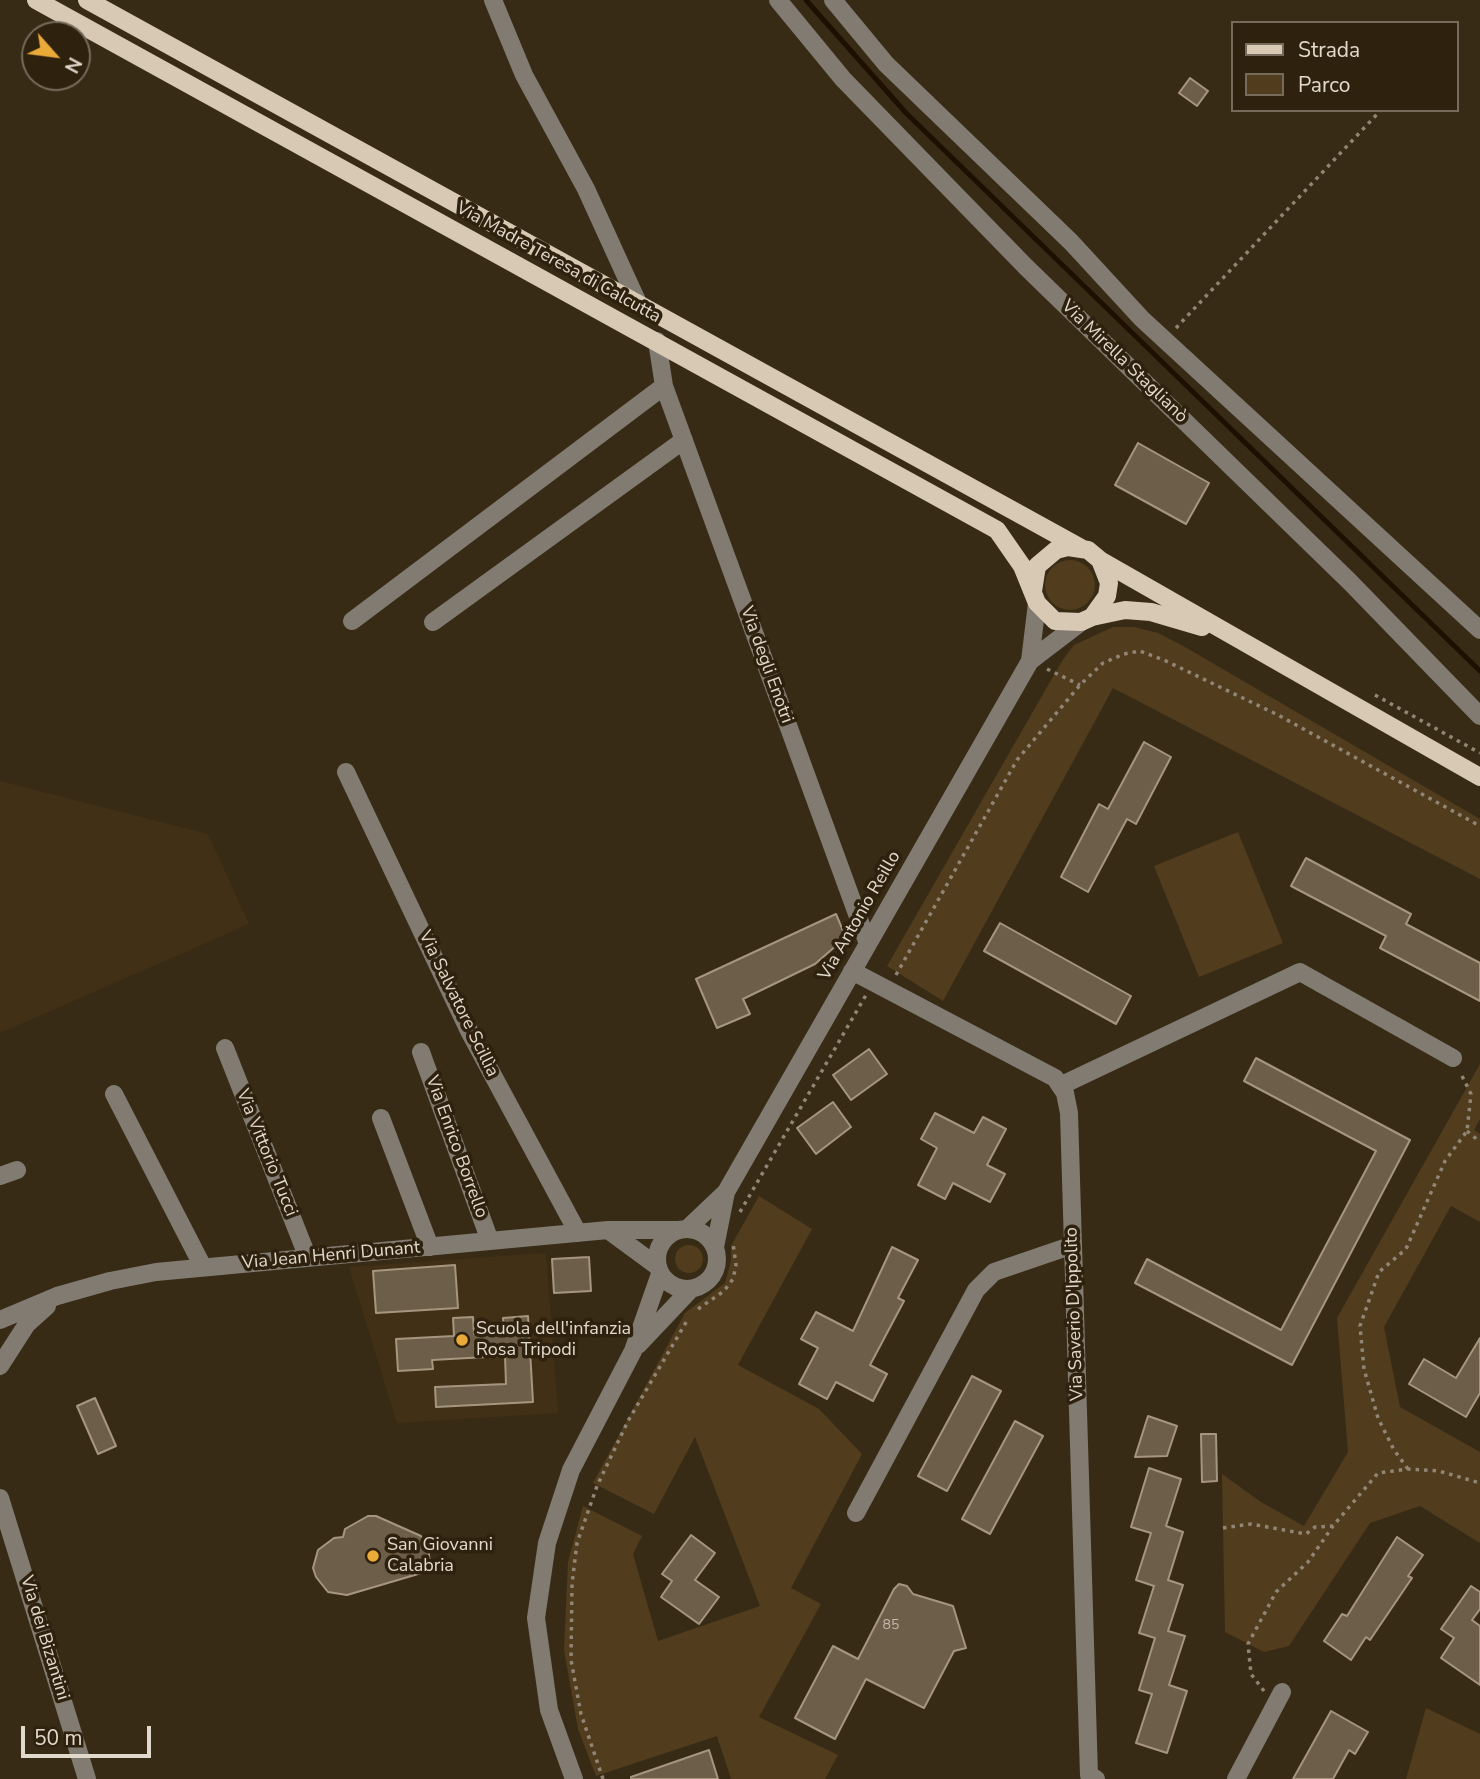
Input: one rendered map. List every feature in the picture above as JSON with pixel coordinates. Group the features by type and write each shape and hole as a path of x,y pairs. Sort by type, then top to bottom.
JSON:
{"main road":[{"name":"Via Madre Teresa di Calcutta","path":"36,0 997,530 1012,548 1035,597"},
{"name":"Via Madre Teresa di Calcutta","path":"88,0 1081,548"},
{"path":"1081,548 1100,560 1109,583 1107,596 1086,620 1055,621 1035,597 1033,578 1045,556 1056,550 1081,548"},
{"name":"Via Antonio Reillo","path":"1100,560 1480,777"},
{"name":"Via Antonio Reillo","path":"1086,620 1125,610 1151,612 1225,633"}],"street":[{"path":"492,0 524,75 586,189 638,303"},
{"name":"Via Mirella Staglianò","path":"778,0 843,79 1018,259 1350,582 1480,716"},
{"path":"833,0 886,64 1071,242 1165,340 1480,630"},
{"name":"Via degli Enotri","path":"657,341 664,386 868,944"},
{"path":"352,621 664,386"},
{"path":"433,622 684,440"},
{"name":"Via Antonio Reillo","path":"1030,661 1035,597"},
{"name":"Via Antonio Reillo","path":"715,1247 726,1192 1030,661 1086,620"},
{"name":"Via Salvatore Scillìa","path":"346,772 469,1031 578,1233"},
{"path":"852,971 1055,1078 1060,1086 1300,972 1453,1058"},
{"name":"Via Vittorio Tucci","path":"225,1048 308,1258"},
{"name":"Via Enrico Borrello","path":"421,1052 490,1241"},
{"name":"Via Saverio D'Ippolito","path":"1060,1086 1069,1113 1091,1778"},
{"path":"114,1094 203,1267"},
{"path":"382,1118 430,1247"},
{"name":"Via Antonio Reillo","path":"682,1230 726,1192"},
{"path":"608,1230 659,1270 673,1286 690,1290"},
{"name":"Via Jean Henri Dunant","path":"0,1320 58,1296 122,1278 203,1267 608,1230 682,1230"},
{"path":"575,1779 549,1710 536,1618 547,1543 566,1482 633,1350 659,1270 660,1245 682,1230 703,1234 715,1247 717,1266 713,1275 699,1287 690,1290 633,1350"},
{"path":"856,1513 976,1290 994,1272 1073,1245"},
{"name":"Via Jean Henri Dunant","path":"0,1364 27,1324 58,1296"},
{"path":"0,1348 0,1364"},
{"name":"Via dei Bizantini","path":"0,1498 87,1779"},
{"path":"1236,1779 1279,1699"}],"path":[{"path":"1165,340 1379,112"},
{"path":"735,1223 861,999 899,973 1017,760 1080,685 1103,663 1140,651 1153,656 1278,715 1480,826"},
{"path":"1408,1469 1394,1450 1378,1418 1364,1369 1360,1326 1379,1272 1406,1249 1445,1161 1467,1131 1471,1094 1453,1058"},
{"path":"1467,1131 1480,1142"},
{"path":"603,1779 581,1714 571,1660 572,1584 577,1543 597,1486 628,1421 687,1320 724,1291 733,1279 736,1265 734,1233"},
{"path":"1279,1699 1251,1674 1248,1644 1276,1592 1308,1562 1333,1526 1378,1473 1408,1469 1439,1471 1480,1483"},
{"path":"1223,1528 1251,1524 1307,1534 1315,1527 1333,1526"}],"shaded area":[{"path":"0,781 208,834 249,924 0,1033"},
{"name":"Scuola dell'infanzia Rosa Tripodi","path":"546,1253 558,1413 397,1423 349,1267"}],"green space":[{"path":"1070,560 1087,568 1095,585 1087,602 1070,610 1053,602 1045,585 1053,568"},
{"path":"1113,627 1134,627 1158,633 1185,647 1480,819 1480,879 1113,688 943,1001 887,966 1062,661 1074,645"},
{"path":"1238,832 1283,943 1199,977 1154,866"},
{"path":"1480,1064 1480,1119 1474,1130 1480,1134 1480,1222 1451,1206 1384,1327 1400,1407 1480,1452 1480,1543 1420,1506 1370,1523 1289,1646 1264,1652 1225,1632 1222,1474 1261,1502 1304,1526 1348,1452 1337,1318"},
{"path":"759,1196 812,1229 738,1365 819,1409 862,1454 791,1588 821,1604 759,1717 838,1755 825,1779 731,1779 717,1736 596,1776 578,1729 564,1650 568,1562 583,1506 642,1536 633,1554 658,1641 760,1606 695,1437 654,1514 593,1483 685,1313 725,1283 731,1261 731,1246"},
{"path":"689,1245 699,1249 703,1259 699,1269 689,1273 679,1269 675,1259 679,1249"},
{"path":"1426,1708 1480,1734 1480,1779 1406,1779"}],"building":[{"path":"1190,78 1208,91 1197,106 1179,93"},
{"path":"1138,443 1209,483 1186,524 1115,485"},
{"path":"1144,742 1171,757 1136,824 1127,819 1088,892 1061,877 1099,804 1108,809"},
{"path":"1306,858 1411,914 1406,924 1480,963 1480,1001 1380,948 1386,936 1291,886"},
{"path":"836,914 844,933 838,944 815,964 743,999 750,1014 717,1028 696,979"},
{"path":"1000,923 1131,996 1116,1024 984,951"},
{"path":"869,1049 887,1074 851,1100 833,1075"},
{"path":"1256,1058 1410,1140 1292,1365 1135,1283 1147,1259 1281,1330 1376,1151 1244,1081"},
{"path":"833,1102 851,1127 816,1154 797,1128"},
{"path":"935,1113 974,1133 983,1117 1006,1129 987,1165 1005,1174 990,1202 953,1183 945,1199 918,1185 937,1148 921,1139"},
{"path":"892,1247 918,1260 898,1298 904,1301 870,1365 887,1374 873,1401 836,1382 827,1399 799,1384 818,1348 801,1339 816,1312 853,1331"},
{"path":"589,1257 591,1291 554,1293 552,1259"},
{"path":"455,1265 458,1308 376,1313 373,1271"},
{"path":"528,1316 533,1402 436,1407 435,1387 506,1384 505,1356 432,1360 433,1369 398,1371 396,1339 454,1336 453,1318 473,1317 474,1334 504,1332 503,1318"},
{"path":"1480,1338 1480,1393 1466,1417 1409,1384 1424,1359 1456,1378"},
{"path":"972,1376 1001,1391 947,1491 918,1476"},
{"path":"95,1398 116,1446 98,1454 77,1406"},
{"path":"1148,1416 1177,1426 1167,1456 1135,1457"},
{"path":"1015,1421 1043,1436 990,1534 962,1519"},
{"path":"1201,1434 1216,1434 1217,1481 1202,1482"},
{"path":"1149,1468 1181,1479 1166,1526 1183,1532 1168,1580 1183,1585 1168,1631 1185,1636 1169,1685 1187,1691 1167,1753 1136,1743 1152,1694 1139,1690 1155,1638 1139,1633 1154,1586 1136,1580 1151,1533 1131,1527"},
{"name":"San Giovanni Calabria","path":"368,1516 376,1516 421,1536 428,1546 430,1563 425,1572 347,1595 328,1592 316,1577 313,1568 318,1550 334,1538 343,1537 345,1529"},
{"path":"691,1535 715,1553 695,1580 719,1597 699,1624 661,1597 672,1581 662,1574"},
{"path":"1397,1537 1423,1555 1408,1576 1412,1578 1370,1640 1366,1637 1351,1660 1324,1641 1342,1614 1347,1616"},
{"path":"899,1584 907,1586 913,1594 953,1606 966,1648 954,1651 924,1708 866,1679 835,1739 795,1718 833,1646 858,1659"},
{"path":"1471,1586 1480,1592 1480,1609 1472,1620 1480,1626 1480,1685 1441,1658 1454,1638 1441,1629"},
{"path":"1331,1711 1368,1732 1355,1754 1349,1750 1333,1779 1293,1779"},
{"path":"709,1750 718,1779 631,1779 631,1777"}],"waterway":[{"path":"806,0 906,113 1480,671"}],"place":[{"name":"Scuola dell'infanzia Rosa Tripodi","path":"462,1340"},
{"name":"San Giovanni Calabria","path":"373,1556"}]}
